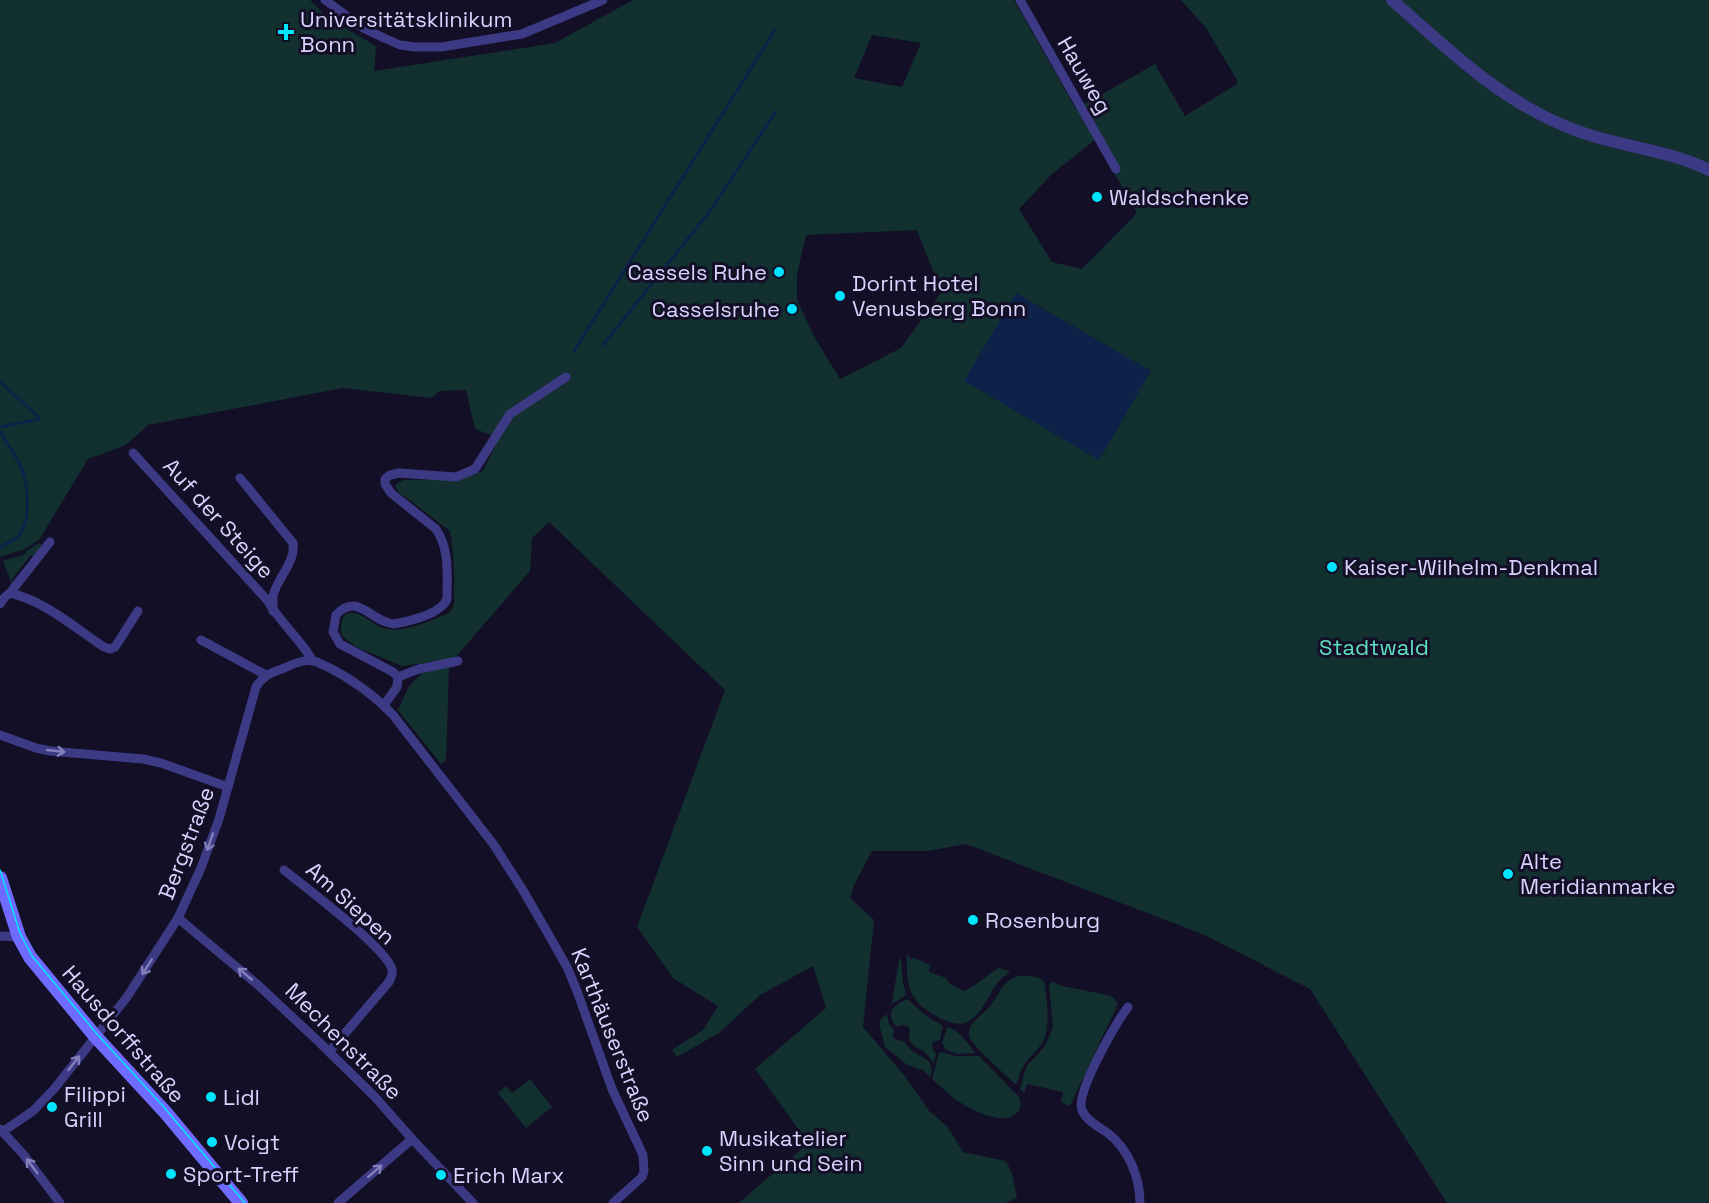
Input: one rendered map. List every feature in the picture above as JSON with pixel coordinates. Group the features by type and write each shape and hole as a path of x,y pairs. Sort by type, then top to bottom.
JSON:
{"main road":[{"name":"Hausdorffstraße","path":"0,878 19,937 30,957 241,1203"}],"street":[{"path":"325,0 357,24 400,45 441,47 522,34 603,0"},
{"name":"Hauweg","path":"1020,0 1116,169"},
{"path":"1392,0 1484,80 1512,100 1538,114 1581,132 1680,159 1709,170"},
{"path":"398,677 393,672 340,644 333,632 336,615 351,605 357,606 388,624 394,624 430,613 446,603 446,556 441,537 436,530 391,493 385,484 385,479 399,473 456,477 475,469 510,414 566,378"},
{"name":"Auf der Steige","path":"133,453 267,600 273,611 304,646 313,661"},
{"name":"Auf der Steige","path":"240,478 293,543 292,556 273,595 273,611"},
{"path":"0,604 50,542"},
{"path":"10,594 46,608 110,649 115,647 138,611"},
{"path":"201,640 266,675 299,662 313,661 341,674 384,705 397,687 398,677"},
{"path":"398,677 419,669 458,661"},
{"name":"Bergstraße","path":"1,1130 33,1111 54,1089 127,997 178,918 201,868 219,819 256,687 266,675"},
{"name":"Karthäuserstraße","path":"384,705 494,845 524,891 568,969 612,1089 643,1155 642,1177 613,1203"},
{"path":"0,735 50,751 143,759 161,763 228,786"},
{"name":"Am Siepen","path":"284,870 374,945 392,969 389,982 329,1052"},
{"name":"Mechenstraße","path":"178,918 258,985 329,1052 375,1097 473,1203"},
{"path":"0,936 19,937"},
{"path":"1128,1007 1115,1025 1082,1093 1080,1104 1088,1118 1122,1148 1135,1174 1140,1203"},
{"path":"1,1130 19,1149 60,1203"},
{"path":"338,1203 412,1139"}],"green space":[{"name":"Stadtwald","path":"0,0 310,0 327,17 376,46 374,71 555,43 633,0 1014,0 1076,109 1155,64 1185,116 1237,84 1237,80 1206,28 1181,0 1709,0 1709,1203 1447,1203 1310,989 1205,935 966,844 928,851 872,851 854,885 850,898 874,920 863,1027 904,1075 929,1111 947,1126 963,1152 1006,1161 1012,1173 1017,1198 1005,1203 739,1203 808,1143 755,1069 826,1008 813,966 760,995 719,1033 677,1057 672,1050 703,1030 718,1006 673,978 637,927 725,690 549,522 532,538 530,571 454,659 402,666 356,647 342,636 342,620 346,614 359,614 378,626 393,630 419,625 450,612 453,608 454,568 450,531 400,494 395,485 403,480 460,479 483,471 499,438 475,429 466,390 439,391 432,398 343,388 148,425 126,445 88,459 39,540 25,549 0,557","holes":["872,35 921,43 902,87 854,78","1095,140 1137,213 1082,269 1052,262 1019,209 1052,174","917,230 941,292 901,348 840,379 815,338 797,300 797,274 806,235","1016,293 1150,371 1099,460"]},
{"path":"39,543 42,545 12,579 12,584 3,561 26,554 25,552"},
{"path":"449,667 446,761 441,764 398,710 409,686 423,672"},
{"path":"907,954 912,960 913,957 930,965 929,972 946,978 950,984 964,991 998,968 1010,971 996,985 976,1016 964,1023 956,1023 931,1013 916,1000 907,976"},
{"path":"899,959 901,959 906,995 892,1004"},
{"path":"1018,976 1035,977 1044,981 1047,1030 1045,1038 1024,1065 1015,1084 971,1041 969,1034 972,1024 990,1006 1004,985"},
{"path":"1052,981 1062,986 1108,995 1113,997 1118,1004 1070,1106 1061,1102 1063,1092 1027,1084 1024,1093 1020,1089 1026,1067 1045,1046 1053,1028 1049,985"},
{"path":"907,999 928,1017 943,1026 940,1040 932,1044 936,1054 934,1063 924,1051 915,1047 909,1040 908,1026 896,1027 891,1017 894,1007"},
{"path":"887,1014 889,1024 894,1030 894,1038 904,1042 911,1050 929,1062 932,1069 931,1075 929,1076 922,1069 906,1064 885,1047 879,1024"},
{"path":"948,1027 960,1035 975,1053 958,1054 946,1050 942,1042"},
{"path":"939,1053 954,1056 979,1056 1019,1097 1018,1112 1009,1117 992,1117 972,1109 950,1095 932,1079"},
{"path":"530,1079 552,1107 526,1128 498,1093 506,1086 512,1093"}],"water":[{"path":"1016,293 1151,371 1099,460 964,381"}],"waterway":[{"path":"574,351 775,30"},
{"path":"603,345 710,211 776,111"},
{"path":"0,381 40,419 0,427"},
{"path":"0,432 22,469 27,502 26,519 20,534 0,547"}],"tram line":[{"path":"0,870 20,933 32,956 245,1203"}],"place":[{"name":"Universitätsklinikum Bonn","path":"286,32"},
{"name":"Waldschenke","path":"1097,197"},
{"name":"Cassels Ruhe","path":"779,272"},
{"name":"Dorint Hotel Venusberg Bonn","path":"840,296"},
{"name":"Casselsruhe","path":"792,309"},
{"name":"Kaiser-Wilhelm-Denkmal","path":"1332,567"},
{"name":"Alte Meridianmarke","path":"1508,874"},
{"name":"Rosenburg","path":"973,920"},
{"name":"Lidl","path":"211,1097"},
{"name":"Filippi Grill","path":"52,1107"},
{"name":"Voigt","path":"212,1142"},
{"name":"Musikatelier Sinn und Sein","path":"707,1151"},
{"name":"Sport-Treff","path":"171,1174"},
{"name":"Erich Marx","path":"441,1175"}]}
